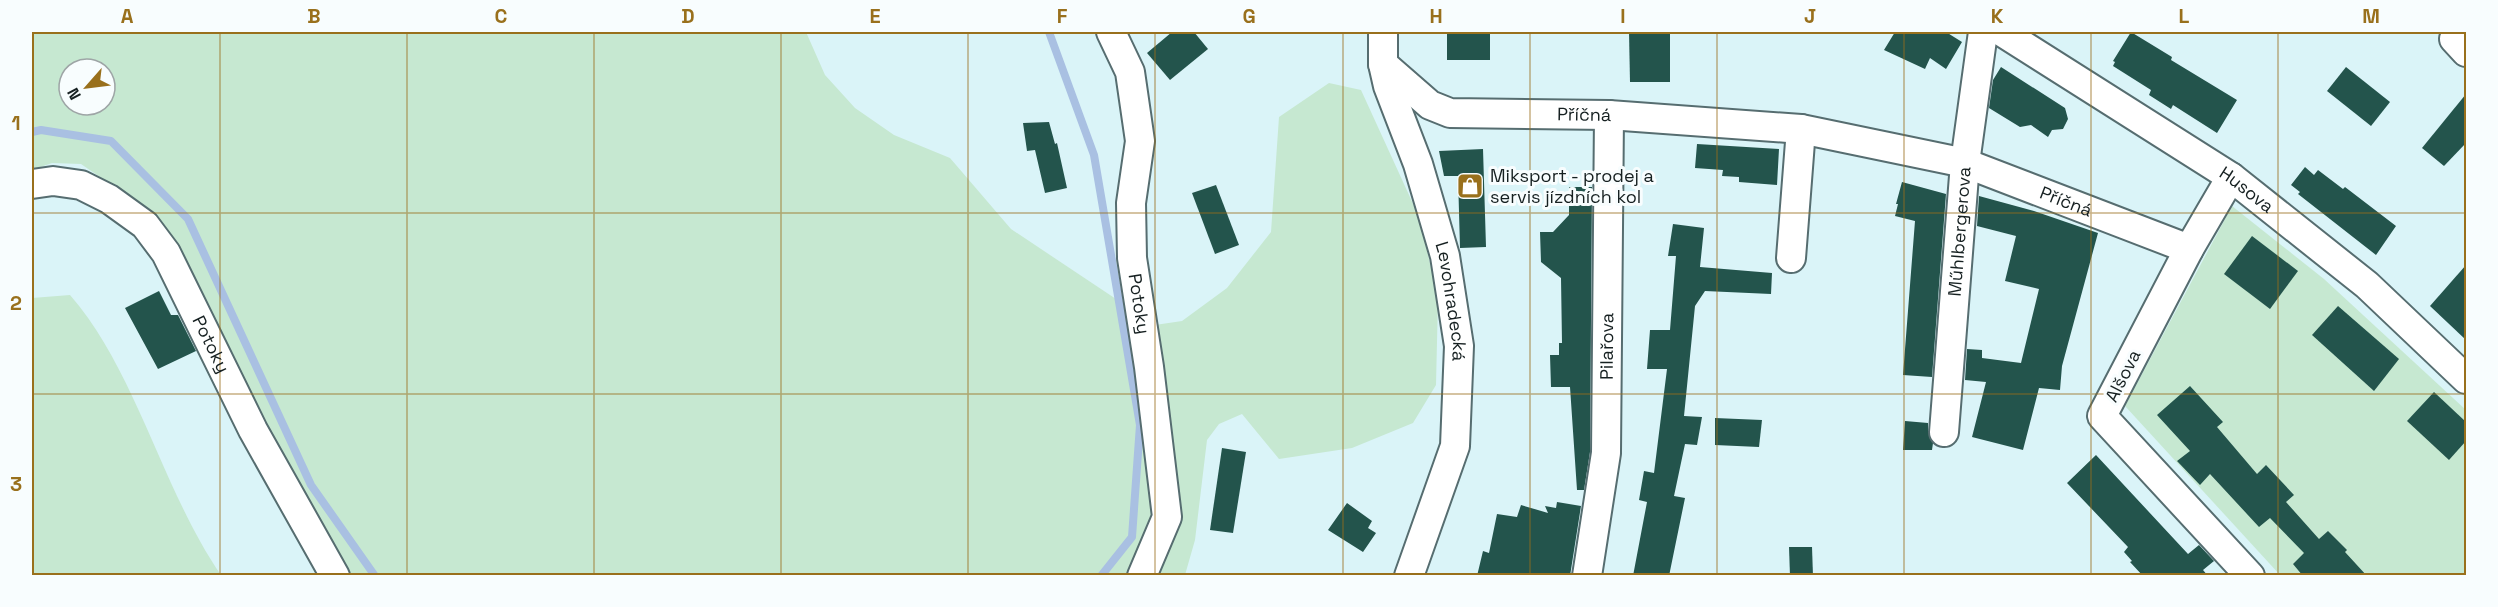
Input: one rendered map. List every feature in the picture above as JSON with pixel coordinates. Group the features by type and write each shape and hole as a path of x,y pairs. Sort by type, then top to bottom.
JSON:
{"street":[{"name":"Potoky","path":"1111,32 1130,72 1140,141 1131,203 1132,258 1149,367 1167,517 1142,576"},
{"name":"Levohradecká","path":"1383,32 1383,64 1388,86 1418,164 1445,256 1459,346 1455,446 1409,576"},
{"name":"Műhlbergerova","path":"1944,432 1965,163 1983,32"},
{"name":"Husova","path":"2002,32 2231,177 2367,285 2466,379"},
{"name":"Příčná","path":"1383,64 1430,105 1450,113 1609,115 1801,129 1965,163 2189,249"},
{"name":"Pilařova","path":"1587,576 1606,453 1609,115"},
{"path":"1791,258 1801,129"},
{"name":"Alšova","path":"2231,177 2189,249 2102,416 2250,576"},
{"name":"Potoky","path":"32,184 53,181 81,185 109,199 145,225 166,253 253,430 334,576"}],"green space":[{"path":"32,32 806,32 825,75 855,108 894,135 950,158 1011,229 1155,325 1182,321 1227,288 1271,232 1279,117 1329,83 1361,90 1420,219 1438,299 1436,385 1413,423 1352,448 1279,459 1242,414 1219,424 1207,440 1195,540 1185,575 345,575 113,186 81,164 52,163 32,170"},
{"path":"2232,206 2324,279 2466,410 2466,575 2280,575 2125,406"},
{"path":"70,295 114,359 182,506 200,542 221,575 32,575 32,298"}],"building":[{"path":"1172,32 1194,32 1208,49 1170,80 1147,53"},
{"path":"1447,32 1490,32 1490,60 1447,60"},
{"path":"1629,32 1670,32 1670,82 1630,82"},
{"path":"1895,32 1946,32 1962,42 1946,69 1930,58 1925,69 1884,50"},
{"path":"2131,32 2172,57 2171,60 2237,100 2217,133 2173,105 2171,109 2149,95 2151,90 2113,66 2115,62 2113,61"},
{"path":"2001,67 2065,108 2068,119 2063,129 2052,130 2048,137 2031,125 2020,127 1989,108 1993,80"},
{"path":"2346,67 2390,102 2371,126 2327,91"},
{"path":"2466,94 2466,143 2444,166 2422,148"},
{"path":"1049,122 1055,144 1057,143 1067,188 1045,193 1035,150 1027,151 1023,123"},
{"path":"1697,144 1779,149 1777,185 1739,182 1739,177 1722,176 1723,170 1695,168"},
{"path":"1483,149 1486,247 1460,248 1458,176 1444,176 1439,151"},
{"path":"2305,167 2314,175 2318,170 2343,189 2345,187 2396,226 2376,255 2298,194 2300,192 2291,185"},
{"path":"1902,182 1946,194 1932,377 1903,375 1915,221 1895,216"},
{"path":"1216,185 1239,245 1215,254 1192,193"},
{"path":"1569,187 1592,187 1590,452 1584,490 1577,490 1570,387 1551,387 1550,355 1559,355 1559,343 1562,343 1561,278 1541,262 1540,232 1553,232 1569,215"},
{"path":"1979,196 2034,211 2098,233 2062,366 2060,390 2039,388 2023,450 1972,437 1986,382 1965,380 1967,349 1982,350 1982,358 2021,363 2039,289 2005,281 2016,236 1977,226"},
{"path":"1673,224 1704,228 1700,267 1772,273 1771,294 1705,291 1695,306 1684,416 1702,417 1697,445 1685,444 1674,496 1685,498 1669,576 1633,576 1647,502 1639,500 1644,471 1654,473 1667,369 1647,369 1650,330 1670,330 1676,256 1668,256"},
{"path":"2252,236 2298,271 2270,309 2224,274"},
{"path":"2466,265 2466,340 2430,306"},
{"path":"159,291 171,315 178,315 196,351 158,369 125,308"},
{"path":"2338,306 2399,359 2374,391 2312,335"},
{"path":"2190,386 2223,422 2217,427 2257,474 2266,465 2294,495 2286,502 2319,539 2328,531 2347,550 2345,552 2367,576 2303,576 2293,564 2304,553 2270,518 2259,527 2210,474 2200,485 2177,461 2190,451 2157,415"},
{"path":"2434,392 2466,422 2466,441 2449,460 2407,421"},
{"path":"1715,418 1762,420 1759,447 1715,445"},
{"path":"1905,421 1928,423 1928,431 1933,443 1932,450 1903,450"},
{"path":"1222,448 1246,452 1233,533 1210,530"},
{"path":"2096,455 2188,554 2199,545 2214,561 2203,570 2208,576 2143,576 2130,562 2132,561 2124,552 2128,547 2067,483"},
{"path":"1557,502 1581,506 1570,576 1477,576 1483,551 1489,553 1497,514 1517,517 1521,505 1548,513 1545,506 1556,508"},
{"path":"1347,503 1372,521 1368,528 1376,533 1363,552 1328,530"},
{"path":"1789,547 1812,547 1813,576 1790,576"}],"waterway":[{"path":"1049,32 1094,155 1140,425 1132,537 1101,576"},
{"path":"32,132 41,130 111,141 188,219 311,485 375,576"}],"place":[{"name":"Miksport - prodej a servis jízdních kol","path":"1470,186"}]}
